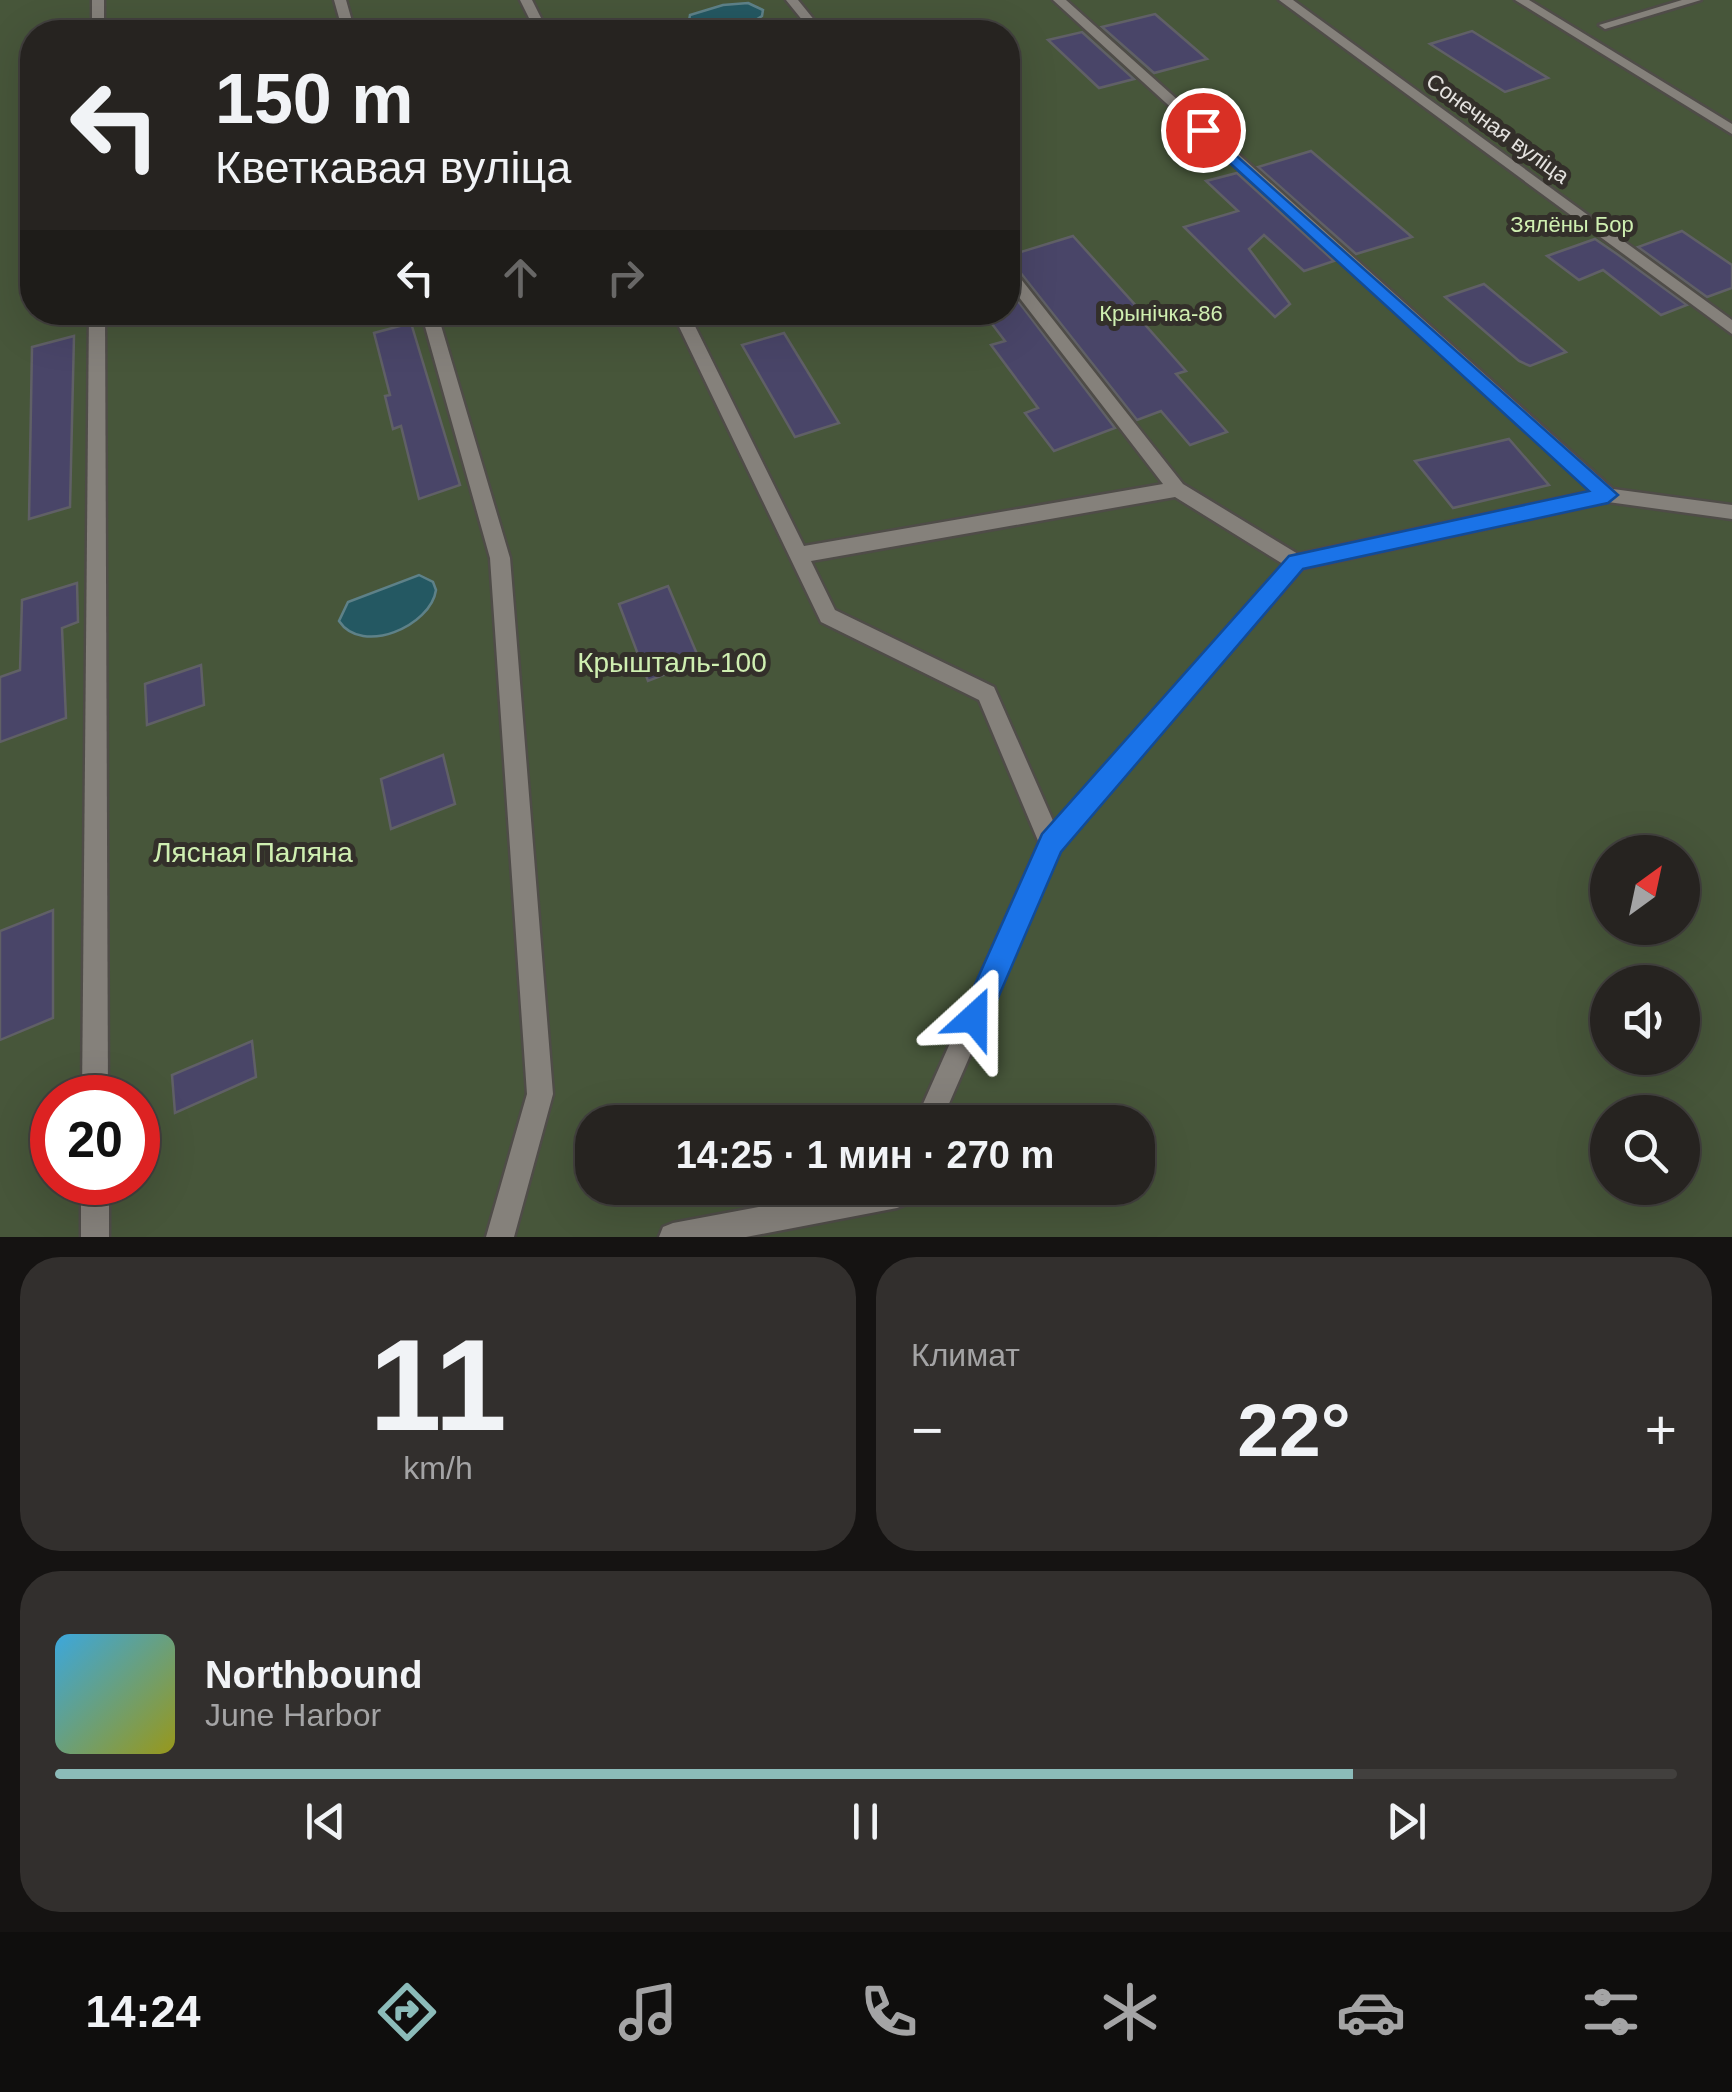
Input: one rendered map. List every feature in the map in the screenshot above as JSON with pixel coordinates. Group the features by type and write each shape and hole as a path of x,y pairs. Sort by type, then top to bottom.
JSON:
{"lane":[{"path":"792,0 808,20"},
{"path":"1059,0 1608,495"},
{"name":"Сонечная вуліца","path":"1285,0 1732,328"},
{"path":"1520,0 1732,130"},
{"path":"1605,25 1695,0"},
{"path":"1020,288 1177,489 1296,562"},
{"path":"96,1075 98,325"},
{"path":"434,325 500,558 540,1094 500,1237"},
{"path":"686,325 828,616 987,694 1052,843"},
{"path":"799,555 1177,489"},
{"path":"936,1105 1052,843 1296,562 1608,495 1732,512"},
{"path":"95,1205 95,1237"},
{"path":"673,1237 840,1205"}],"green space":[{"path":"0,0 1732,0 1732,1237 0,1237"}],"water":[{"path":"748,3 763,10 762,16 754,20 689,20 690,15 723,5"},
{"path":"419,575 433,582 436,590 422,615 409,625 378,636 363,636 339,621 348,602"}],"building":[{"path":"1155,14 1207,59 1154,73 1102,27"},
{"path":"1472,31 1548,78 1505,92 1430,44"},
{"path":"1082,32 1134,79 1099,88 1048,40"},
{"path":"1311,151 1412,237 1356,254 1258,167"},
{"path":"1237,173 1334,261 1304,271 1264,235 1249,249 1290,304 1275,317 1184,227 1238,211 1206,181"},
{"path":"1682,231 1732,265 1732,288 1707,297 1638,247"},
{"path":"1073,236 1147,318 1141,320 1186,371 1176,374 1227,432 1190,445 1161,411 1137,420 1020,272 1020,252"},
{"path":"1595,239 1687,305 1661,315 1603,270 1579,280 1547,256"},
{"path":"1484,284 1566,352 1530,366 1519,361 1445,297"},
{"path":"1020,304 1115,428 1054,451 1025,413 1038,408 991,345 1005,341 993,325 1020,325"},
{"path":"412,325 460,485 419,499 401,426 393,429 385,396 390,395 374,333"},
{"path":"784,333 839,423 795,437 742,345"},
{"path":"74,336 70,507 29,519 32,347"},
{"path":"1509,439 1549,485 1453,508 1415,461"},
{"path":"77,583 78,622 62,628 66,718 0,742 0,677 20,670 22,600"},
{"path":"668,586 700,661 648,681 619,604"},
{"path":"201,665 204,705 147,725 145,684"},
{"path":"443,755 455,804 391,829 381,779"},
{"path":"53,910 53,1018 0,1040 0,931"},
{"path":"252,1041 256,1077 175,1113 172,1075"}],"route":[{"path":"974,1018 1052,843 1296,562 1608,495 1203,130"}],"park label":[{"name":"Зялёны Бор","path":"1572,224"},
{"name":"Крынічка-86","path":"1161,313"},
{"name":"Крышталь-100","path":"672,662"},
{"name":"Лясная Паляна","path":"253,852"}]}
